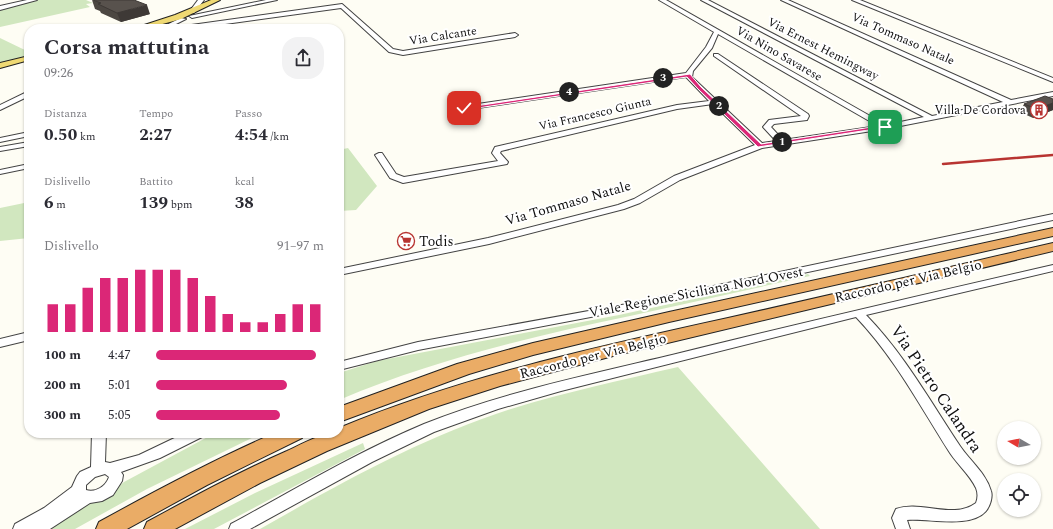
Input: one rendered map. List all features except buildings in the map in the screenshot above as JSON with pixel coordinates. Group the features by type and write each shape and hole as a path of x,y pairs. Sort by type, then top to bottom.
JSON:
{"highway":[{"name":"Raccordo per Via Belgio","path":"344,413 430,380 533,350 669,317 1053,232"},
{"name":"Raccordo per Via Belgio","path":"344,435 435,400 546,366 1053,247"},
{"path":"886,287 1053,254"},
{"path":"106,529 157,500 284,438"},
{"name":"Raccordo per Via Belgio","path":"155,529 221,493 338,438"}],"main road":[{"path":"166,24 183,19 217,0"},
{"path":"155,24 192,14 225,1"},
{"path":"0,70 4,68 0,66 24,59"},
{"path":"0,70 24,64"}],"street":[{"path":"0,8 34,0"},
{"path":"192,14 201,0"},
{"path":"192,14 274,0"},
{"name":"Via Nino Savarese","path":"662,0 885,127"},
{"name":"Via Ernest Hemingway","path":"704,0 931,118"},
{"name":"Via Tommaso Natale","path":"784,0 1010,102"},
{"path":"855,0 1053,80"},
{"name":"Via Calcante","path":"213,24 342,6 391,51 404,54 515,35"},
{"path":"172,24 183,19"},
{"path":"688,75 709,48 716,30"},
{"path":"716,55 805,116 804,118 772,122 767,127 781,142"},
{"path":"688,75 760,146"},
{"path":"464,108 688,75"},
{"name":"Via Tommaso Natale","path":"344,271 489,241 621,207 638,201 677,178 760,146 885,127 1053,94"},
{"path":"0,108 24,96"},
{"name":"Via Francesco Giunta","path":"379,155 393,176 402,180 504,162 495,152 500,148 683,106 714,102"},
{"path":"0,140 24,135"},
{"path":"0,149 24,145"},
{"path":"0,172 24,167"},
{"name":"Viale Regione Siciliana Nord Ovest","path":"344,365 418,346 638,305 1053,217"},
{"path":"236,529 374,455 429,428 495,405 561,386 858,313 1053,268"},
{"name":"Via Pietro Calandra","path":"858,313 872,326 893,352 956,452 980,482 985,492 982,505 973,513 959,516 922,513 901,514 899,518 903,529"},
{"path":"0,343 24,337"},
{"path":"100,438 104,469"},
{"path":"37,529 66,512 82,494 81,481 87,476 104,469 132,464 152,456 187,438"},
{"path":"20,529 82,494 100,495 114,484 116,475 104,469"}],"green space":[{"path":"37,0 86,0 93,3 86,4 90,7 0,27 0,8"},
{"path":"0,38 24,50 24,57 0,63"},
{"path":"348,148 377,186 356,210 344,211 344,149"},
{"path":"24,203 24,239 0,241 0,208"},
{"path":"808,274 810,276 519,341 446,361 344,398 344,371 377,361 619,315"},
{"path":"678,367 820,529 260,529 383,462 478,420 552,397"},
{"path":"206,438 252,438 147,489 75,529 45,529 83,506 107,495 124,482"},
{"path":"363,443 365,449 214,529 185,529 255,493"}],"railway":[{"path":"943,164 1053,155"}],"place":[{"name":"Villa De Cordova","path":"1039,110"},
{"name":"Todis","path":"406,241"}],"route":[{"path":"464,108 688,75 699,88 760,146 813,136 885,127"}]}
